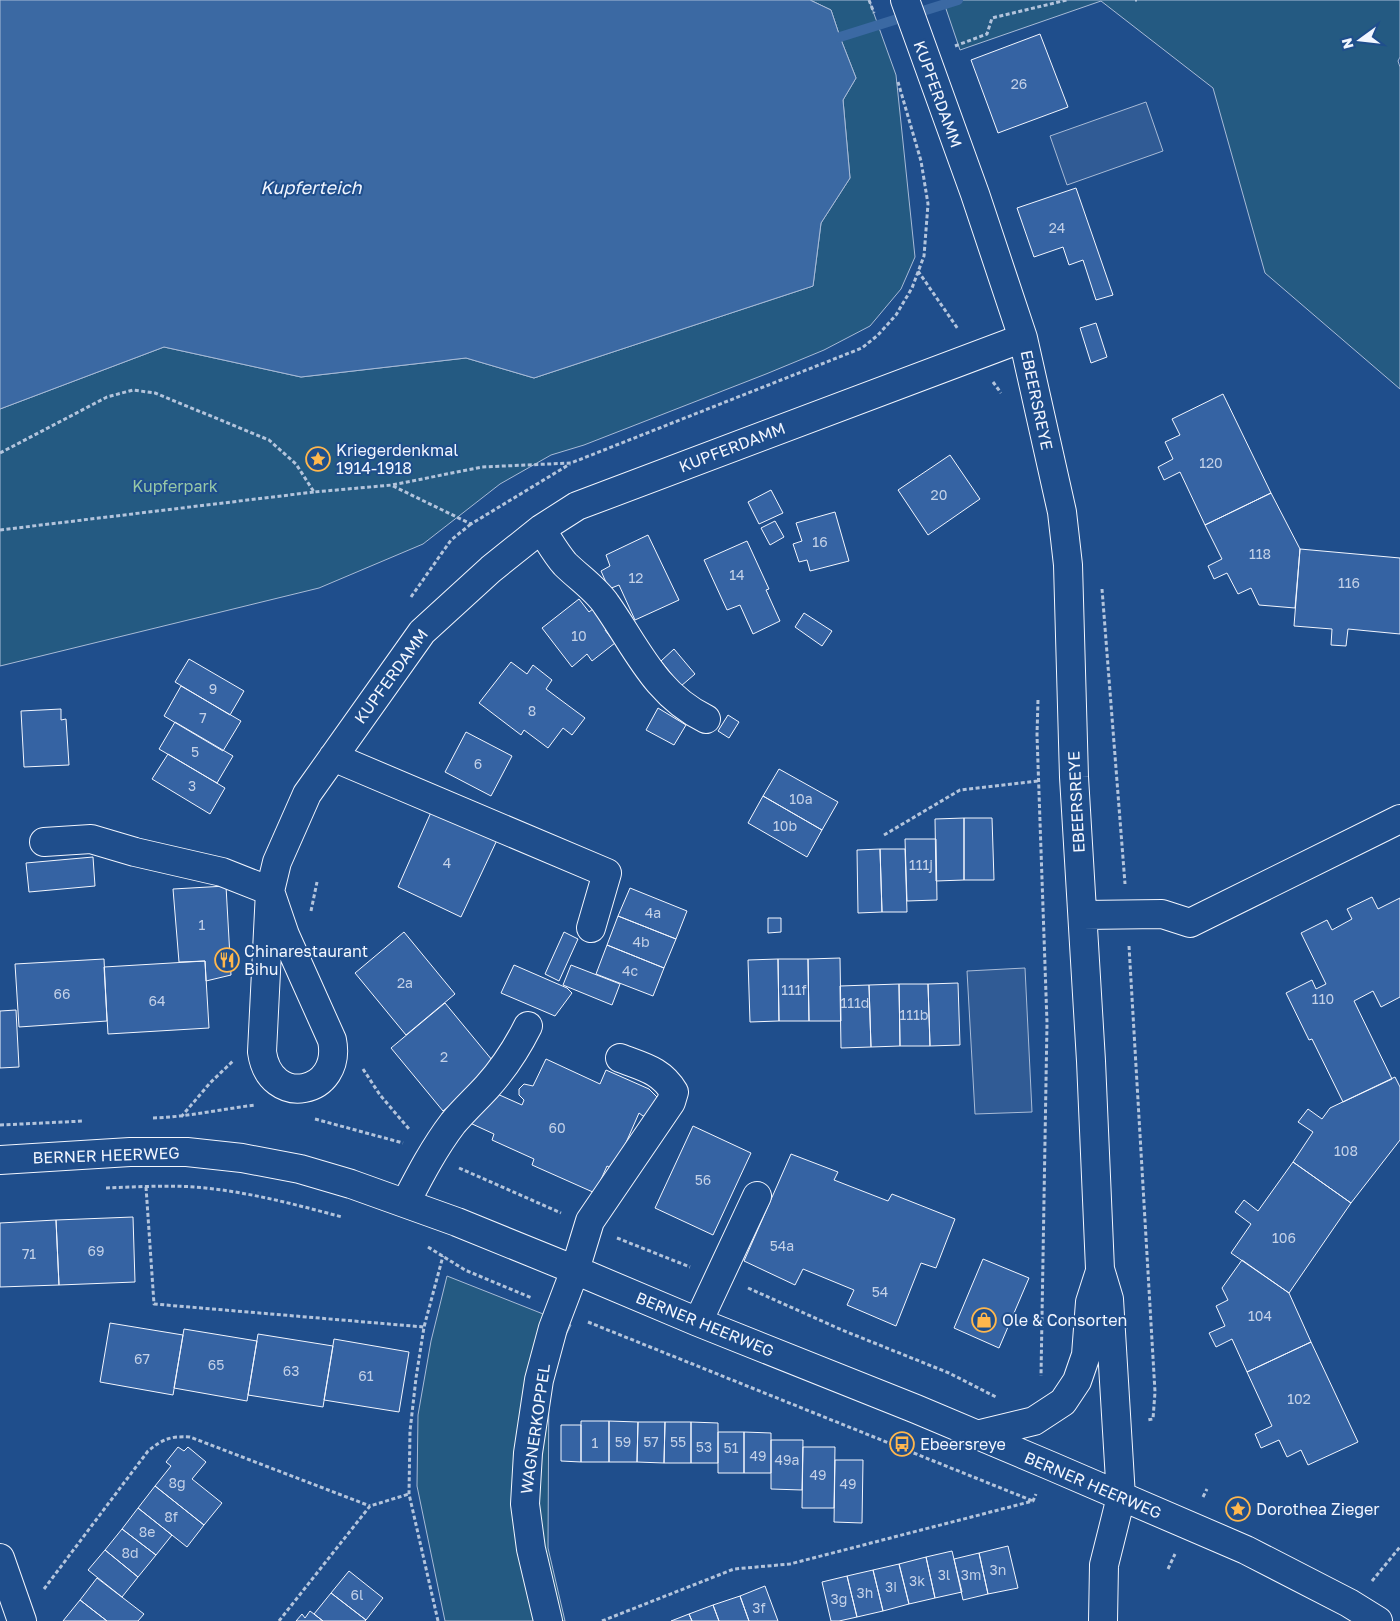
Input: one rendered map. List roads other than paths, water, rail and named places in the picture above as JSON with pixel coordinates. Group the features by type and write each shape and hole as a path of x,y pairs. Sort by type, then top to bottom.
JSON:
{"street":[{"name":"KUPFERDAMM","path":"270,891 285,935 332,1040 334,1050 334,1060 326,1075 312,1086 303,1088 288,1087 274,1080 263,1062 262,1034 270,891 277,862 307,794 422,632 492,569 541,529 577,506 1024,338 975,194 905,0"},
{"name":"EBEERSREYE","path":"1024,338 1062,512 1068,566 1074,777 1083,915 1100,1269 1109,1299 1121,1497 1104,1565 1103,1621"},
{"path":"541,529 563,562 605,603 628,640 666,692 689,711 706,719"},
{"path":"333,757 607,873 591,928"},
{"path":"1083,915 1162,914 1190,923 1400,819"},
{"path":"44,842 91,839 135,852 222,872 270,891"},
{"path":"406,1202 436,1145 505,1064 517,1048 528,1026"},
{"name":"WAGNERKOPPEL","path":"548,1621 531,1549 525,1504 528,1453 538,1380 553,1328 575,1270 590,1221 671,1102 674,1092 667,1080 654,1071 620,1058"},
{"name":"BERNER HEERWEG","path":"0,1160 130,1152 187,1152 242,1158 300,1169 406,1202 698,1322 916,1408 1246,1550 1349,1603 1378,1621"},
{"path":"698,1322 757,1196"},
{"name":"EBEERSREYE","path":"976,1434 1034,1421 1063,1402 1077,1382 1086,1356 1090,1302 1100,1269"},
{"path":"0,1558 21,1620"}],"water":[{"name":"Kupferteich","path":"0,0 810,0 831,10 856,78 843,100 850,178 821,223 813,286 534,378 466,358 301,377 164,347 0,409"}],"waterway":[{"path":"840,37 958,0"}],"place":[{"name":"Kriegerdenkmal 1914-1918","path":"318,459"},
{"name":"Chinarestaurant Bihu","path":"227,960"},
{"name":"Ole & Consorten","path":"984,1320"},
{"name":"Ebeersreye","path":"902,1444"},
{"name":"Dorothea Zieger","path":"1238,1509"}],"park label":[{"name":"Kupferpark","path":"175,486"}]}
